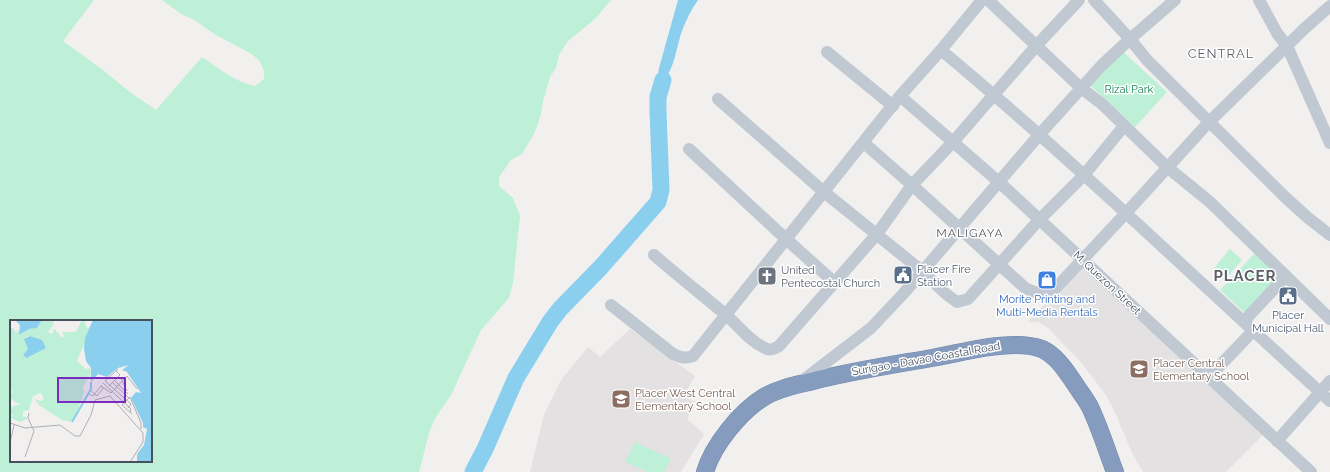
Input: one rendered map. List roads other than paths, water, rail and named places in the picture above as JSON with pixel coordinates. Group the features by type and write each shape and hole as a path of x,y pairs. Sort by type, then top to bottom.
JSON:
{"highway":[{"name":"Surigao - Davao Coastal Road","path":"705,472 709,460 737,421 764,397 796,385 856,371 988,347 1016,345 1035,347 1043,350 1053,357 1067,371 1089,406 1115,472"}],"street":[{"path":"611,305 673,354 685,358 693,356 900,96 942,50 982,0"},
{"path":"988,0 1081,88 1102,104 1167,167 1210,202 1330,319"},
{"path":"654,255 726,315 758,344 772,350 779,346 877,234 912,185 953,142 1078,0"},
{"path":"1094,0 1130,39 1146,60 1291,202 1330,235"},
{"path":"796,385 812,375 871,328 960,229 1039,135 1102,64 1175,0"},
{"path":"1259,0 1277,33 1287,46 1330,143"},
{"path":"864,143 1024,287 1038,294 1044,293 1054,290 1209,122 1330,6"},
{"path":"942,50 1084,174 1330,401"},
{"path":"827,52 893,106"},
{"name":"M. Quezon Street","path":"900,96 999,182 1311,472"},
{"path":"718,99 824,192 922,271 946,294 957,302 968,299 1039,220 1084,174 1124,126"},
{"path":"690,149 834,282"},
{"path":"1244,321 1286,276"},
{"path":"1209,377 1253,331"},
{"path":"1277,441 1330,381"}],"water":[{"path":"678,0 698,0 691,11 680,37 670,71 663,80 660,78 658,72"}],"waterway":[{"path":"473,472 485,449 516,378 550,322 560,309 601,267 658,202 661,190 658,97 663,80"}],"place":[{"name":"Placer Fire Station","path":"903,275"},
{"name":"United Pentecostal Church","path":"767,276"},
{"name":"Morite Printing and Multi-Media Rentals","path":"1047,280"},
{"name":"Placer Municipal Hall","path":"1288,296"},
{"name":"Placer Central Elementary School","path":"1139,369"},
{"name":"Placer West Central Elementary School","path":"621,399"}],"district":[{"name":"CENTRAL","path":"1221,53"},
{"name":"MALIGAYA","path":"970,233"},
{"name":"PLACER","path":"1245,276"}],"park label":[{"name":"Rizal Park","path":"1129,89"}]}
